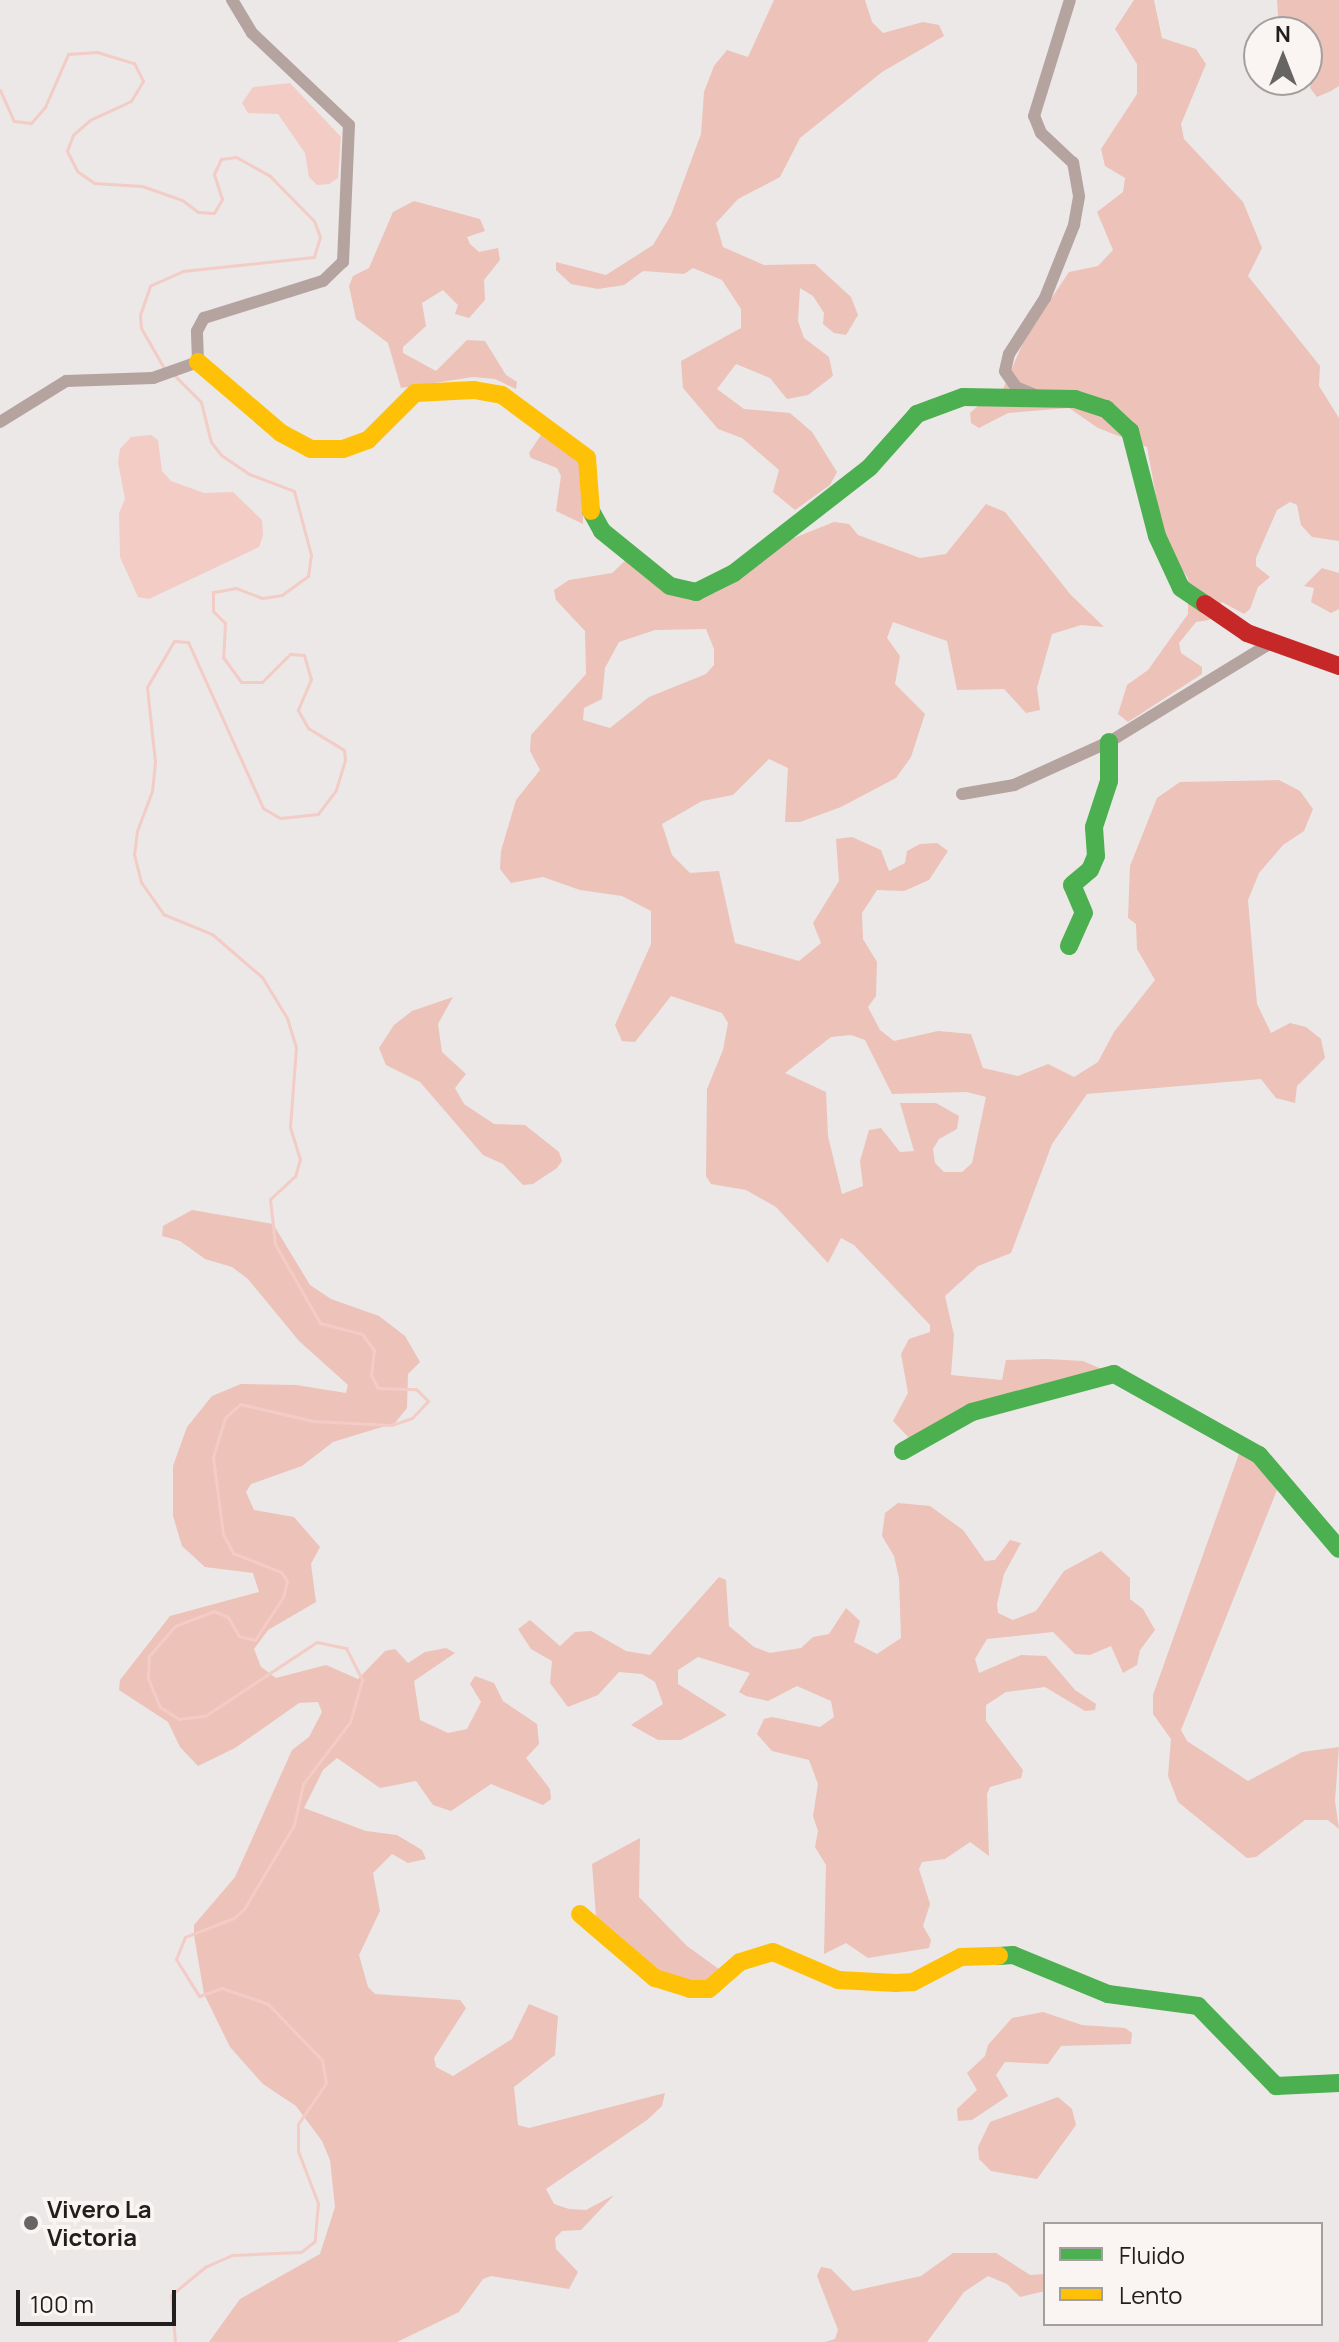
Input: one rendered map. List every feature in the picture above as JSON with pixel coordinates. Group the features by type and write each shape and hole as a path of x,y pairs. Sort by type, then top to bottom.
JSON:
{"street":[{"path":"191,364 197,331 204,318 333,277 347,251 349,125 252,33 232,0"},
{"path":"1034,395 1016,387 1005,371 1009,354 1045,298 1074,225 1079,196 1073,163 1041,133 1034,116 1070,0"},
{"path":"0,422 66,381 163,376 191,364"},
{"path":"191,364 281,433 311,449 343,449 368,440 415,393 474,390 502,395 587,458 591,511 602,531 670,586 696,592 734,573 870,467 917,414 963,397 1034,395 1075,399 1121,421 1141,458 1157,536 1175,580 1232,624 1269,644 1339,666"},
{"path":"962,794 1014,785 1109,742 1269,644"},
{"path":"1069,946 1084,909 1072,885 1090,870 1096,856 1094,827 1109,781 1109,742"},
{"path":"903,1451 972,1412 1114,1374 1259,1455 1339,1549"},
{"path":"580,1914 655,1978 690,1989 709,1989 740,1962 773,1952 838,1980 896,1983 913,1982 961,1957 1013,1955 1108,1994 1198,2006 1276,2086 1339,2083"}],"shaded area":[{"path":"774,0 865,0 872,22 883,33 923,22 939,25 944,36 882,72 800,138 780,177 738,199 716,223 723,247 764,265 815,264 851,297 858,315 846,335 834,333 823,324 824,313 813,296 800,288 798,321 804,338 829,357 833,376 808,395 787,399 770,378 736,364 717,389 744,409 790,413 812,432 837,472 830,485 795,510 773,492 779,470 742,438 718,429 683,388 681,361 741,328 741,309 722,280 693,268 684,274 643,271 624,285 598,289 571,284 556,270 556,262 606,275 653,245 671,215 701,134 704,92 714,66 727,50 748,57"},
{"path":"1134,0 1154,0 1162,38 1196,49 1206,64 1181,124 1184,139 1243,202 1262,248 1248,276 1320,366 1319,386 1339,418 1339,541 1312,537 1301,525 1297,505 1290,502 1277,510 1256,558 1256,566 1270,577 1258,587 1250,609 1244,614 1222,602 1209,620 1196,622 1179,643 1181,653 1202,667 1202,674 1128,722 1118,714 1127,685 1148,670 1188,614 1188,578 1172,556 1161,523 1147,447 1098,428 1069,408 1008,413 979,428 971,423 970,413 981,403 997,403 1025,338 1069,272 1098,266 1113,250 1097,212 1123,192 1125,178 1105,166 1101,149 1137,94 1137,64 1115,29"},
{"path":"1277,0 1339,0 1339,86 1323,94 1323,16 1278,16"},
{"path":"290,83 341,137 338,178 329,184 317,185 309,177 305,153 278,114 248,113 242,103 253,87"},
{"path":"414,201 480,219 485,231 467,237 470,244 479,252 498,248 500,260 484,280 485,300 469,318 455,314 458,305 443,290 422,303 426,326 403,347 403,353 436,371 467,340 485,341 506,375 517,382 516,389 495,379 473,377 401,388 388,343 356,319 349,286 353,276 369,268 393,212"},
{"path":"543,432 583,464 583,524 556,511 561,476 557,468 531,458 529,453"},
{"path":"151,435 158,440 162,471 171,481 204,493 233,492 262,520 263,535 259,547 149,599 138,597 120,557 119,513 125,499 118,462 120,449 131,437"},
{"path":"986,504 1005,512 1070,594 1104,627 1081,625 1052,634 1037,688 1040,710 1026,713 1004,689 957,690 947,641 893,622 887,638 900,656 895,684 925,714 911,757 896,778 841,807 800,822 785,822 788,768 769,759 733,795 702,801 662,824 672,855 690,873 719,871 735,943 799,961 821,943 813,923 839,881 836,839 852,837 881,850 889,871 905,863 907,851 920,844 937,843 948,851 929,880 904,891 877,890 862,913 863,939 877,962 876,996 868,1007 880,1030 894,1041 938,1031 971,1034 983,1068 1018,1076 1048,1064 1074,1077 1098,1062 1114,1032 1155,980 1137,949 1136,924 1128,918 1130,866 1157,798 1180,782 1279,780 1300,791 1313,809 1304,831 1283,845 1259,873 1248,900 1257,1004 1271,1033 1290,1023 1306,1027 1321,1039 1325,1058 1297,1086 1295,1103 1276,1098 1261,1079 1087,1094 1052,1144 1011,1253 978,1266 945,1296 954,1335 951,1375 1002,1380 1006,1360 1083,1361 1106,1371 909,1438 893,1421 908,1393 901,1354 909,1339 930,1332 930,1325 854,1245 841,1238 828,1263 776,1207 746,1190 711,1184 706,1176 707,1089 723,1050 728,1023 722,1013 671,996 635,1042 622,1041 615,1025 651,944 651,911 622,896 580,890 543,877 511,883 500,869 501,851 516,800 540,770 530,751 531,735 586,674 585,631 556,600 554,590 569,580 612,573 628,558 684,597 715,593 789,540 834,522 849,524 858,535 920,558 946,554","holes":["706,629 714,649 714,665 706,674 649,697 610,728 583,720 584,708 602,699 605,668 619,642 655,630","851,1035 865,1040 892,1094 967,1092 986,1097 972,1163 962,1172 944,1172 935,1163 933,1149 939,1139 957,1129 959,1116 936,1103 900,1103 914,1151 900,1152 881,1128 869,1130 860,1161 863,1186 842,1194 828,1136 826,1092 785,1073 831,1037"]},
{"path":"1322,568 1339,573 1339,609 1331,613 1311,602 1314,588 1304,586"},
{"path":"453,997 438,1024 442,1052 466,1074 455,1088 464,1104 494,1124 525,1125 559,1152 562,1161 557,1168 533,1184 523,1185 503,1164 483,1155 420,1082 386,1065 379,1048 394,1025 412,1011"},
{"path":"192,1210 273,1224 310,1285 331,1299 379,1316 405,1336 420,1362 408,1374 407,1408 395,1423 333,1442 302,1466 251,1484 246,1492 254,1510 294,1517 320,1547 311,1564 316,1602 268,1630 254,1649 261,1667 276,1678 326,1665 358,1679 385,1651 395,1649 408,1663 425,1652 446,1648 455,1653 414,1681 420,1720 448,1733 467,1729 481,1702 470,1684 475,1676 494,1683 503,1701 537,1724 539,1744 526,1758 550,1789 551,1799 543,1805 491,1784 451,1811 433,1805 416,1781 380,1788 337,1758 323,1770 304,1808 366,1831 397,1835 422,1850 426,1859 408,1863 392,1854 373,1873 380,1911 359,1955 368,1987 375,1994 460,2000 466,2008 434,2058 436,2067 453,2076 512,2039 529,2004 558,2016 555,2055 514,2087 518,2125 529,2128 665,2093 662,2106 647,2120 546,2189 554,2204 569,2209 586,2210 614,2195 581,2230 562,2231 555,2238 556,2249 578,2272 569,2289 491,2276 483,2279 459,2312 397,2342 209,2342 240,2299 320,2254 335,2207 330,2160 322,2141 296,2106 263,2084 230,2047 204,1994 194,1935 194,1925 235,1877 292,1750 309,1737 322,1712 318,1702 299,1703 235,1748 198,1766 180,1747 168,1722 119,1690 120,1680 170,1616 259,1592 253,1573 205,1567 182,1546 173,1516 173,1466 187,1427 212,1396 241,1384 296,1385 346,1393 348,1385 299,1341 248,1279 232,1267 205,1259 180,1241 162,1236 163,1226"},
{"path":"1240,1451 1252,1456 1279,1485 1181,1730 1187,1741 1248,1781 1302,1752 1339,1747 1335,1801 1339,1829 1328,1820 1305,1820 1256,1857 1247,1858 1178,1802 1168,1776 1171,1739 1153,1714 1153,1695"},
{"path":"898,1503 930,1506 963,1530 985,1561 995,1560 1010,1540 1021,1543 1004,1574 998,1613 1013,1620 1036,1611 1064,1571 1101,1551 1130,1578 1130,1599 1143,1609 1155,1630 1140,1650 1137,1665 1123,1673 1111,1646 1090,1655 1075,1654 1053,1632 987,1639 975,1659 979,1673 1021,1655 1046,1656 1075,1690 1096,1704 1095,1710 1085,1711 1045,1687 1006,1692 986,1705 986,1721 1023,1770 1021,1778 990,1787 987,1794 989,1856 970,1842 945,1859 922,1862 919,1869 930,1904 923,1926 931,1940 929,1948 868,1958 846,1943 824,1954 826,1865 815,1847 818,1831 813,1816 818,1784 809,1760 772,1751 757,1734 764,1719 772,1717 820,1727 834,1717 831,1701 797,1686 768,1701 746,1696 739,1692 750,1673 698,1657 678,1670 678,1684 727,1715 681,1740 658,1740 631,1725 663,1704 655,1682 642,1674 619,1672 598,1695 568,1707 550,1683 552,1661 531,1649 518,1629 530,1620 560,1646 575,1632 591,1631 626,1651 650,1655 719,1577 726,1580 729,1626 754,1647 770,1653 801,1648 813,1637 829,1634 846,1608 860,1621 854,1642 877,1654 901,1638 899,1578 894,1556 882,1536 885,1513"},
{"path":"640,1838 639,1897 687,1946 723,1972 709,1985 656,1974 596,1916 592,1864"},
{"path":"1043,2012 1082,2025 1125,2028 1132,2033 1131,2044 1061,2046 1048,2064 1005,2062 996,2075 1008,2096 972,2120 958,2121 957,2109 977,2090 967,2073 985,2056 988,2045 1012,2018"},
{"path":"1058,2097 1072,2109 1076,2125 1037,2179 991,2171 979,2159 978,2147 990,2122"},
{"path":"953,2253 996,2253 1030,2275 1043,2274 1043,2291 1020,2297 1007,2284 988,2276 964,2292 927,2342 825,2342 835,2339 838,2330 817,2276 821,2267 831,2269 853,2291 921,2276"}],"waterway":[{"path":"0,90 14,121 31,123 45,107 68,54 97,52 134,63 143,81 131,101 90,120 73,135 67,151 77,171 94,183 142,186 182,200 198,212 214,213 222,199 214,174 221,159 236,157 270,176 314,221 320,237 314,257 183,271 150,286 140,315 141,328 164,368"},
{"path":"174,375 201,402 211,442 221,455 249,474 294,491 311,555 308,576 282,595 262,598 236,588 213,592 213,611 225,623 223,657 241,682 262,682 290,654 304,655 311,679 298,710 308,728 344,750 345,760 336,790 318,814 280,818 263,808 188,642 174,641 147,687 155,762 152,791 137,831 134,854 141,882 163,914 212,934 262,977 287,1018 296,1047 290,1127 300,1159 295,1176 270,1199 275,1244 320,1323 362,1334 374,1350 371,1375 378,1388 416,1389 428,1401 412,1418 392,1425 313,1421 240,1404 225,1418 213,1457 223,1534 233,1553 281,1572 287,1581 283,1597 255,1640 239,1636 228,1617 214,1611 175,1626 149,1656 148,1678 160,1707 179,1719 205,1716 317,1642 346,1648 362,1680 350,1722 303,1784 294,1825 244,1909 234,1918 185,1937 176,1959 199,1996 222,1988 268,2004 322,2060 326,2083 298,2124 298,2151 318,2203 315,2241 301,2252 232,2255 205,2267 171,2295 175,2342"}],"traffic: fast":[{"path":"591,511 602,531 670,586 696,592 734,573 870,467 917,414 963,397 1075,399 1106,409 1130,431 1157,536 1181,588 1205,604"},
{"path":"1069,946 1084,913 1072,885 1090,870 1096,856 1094,827 1109,781 1109,742"},
{"path":"903,1451 972,1412 1114,1374 1259,1455 1339,1549"},
{"path":"999,1956 1013,1955 1108,1994 1198,2006 1276,2086 1339,2083"}],"traffic: slow":[{"path":"198,362 281,433 311,449 343,449 368,440 415,393 474,390 502,395 587,458 591,511"},
{"path":"580,1914 655,1978 690,1989 709,1989 740,1962 773,1952 838,1980 896,1983 913,1982 961,1957 999,1956"}],"traffic: jam":[{"path":"1205,604 1247,633 1339,666"}],"place":[{"name":"Vivero La Victoria","path":"31,2223"}]}
